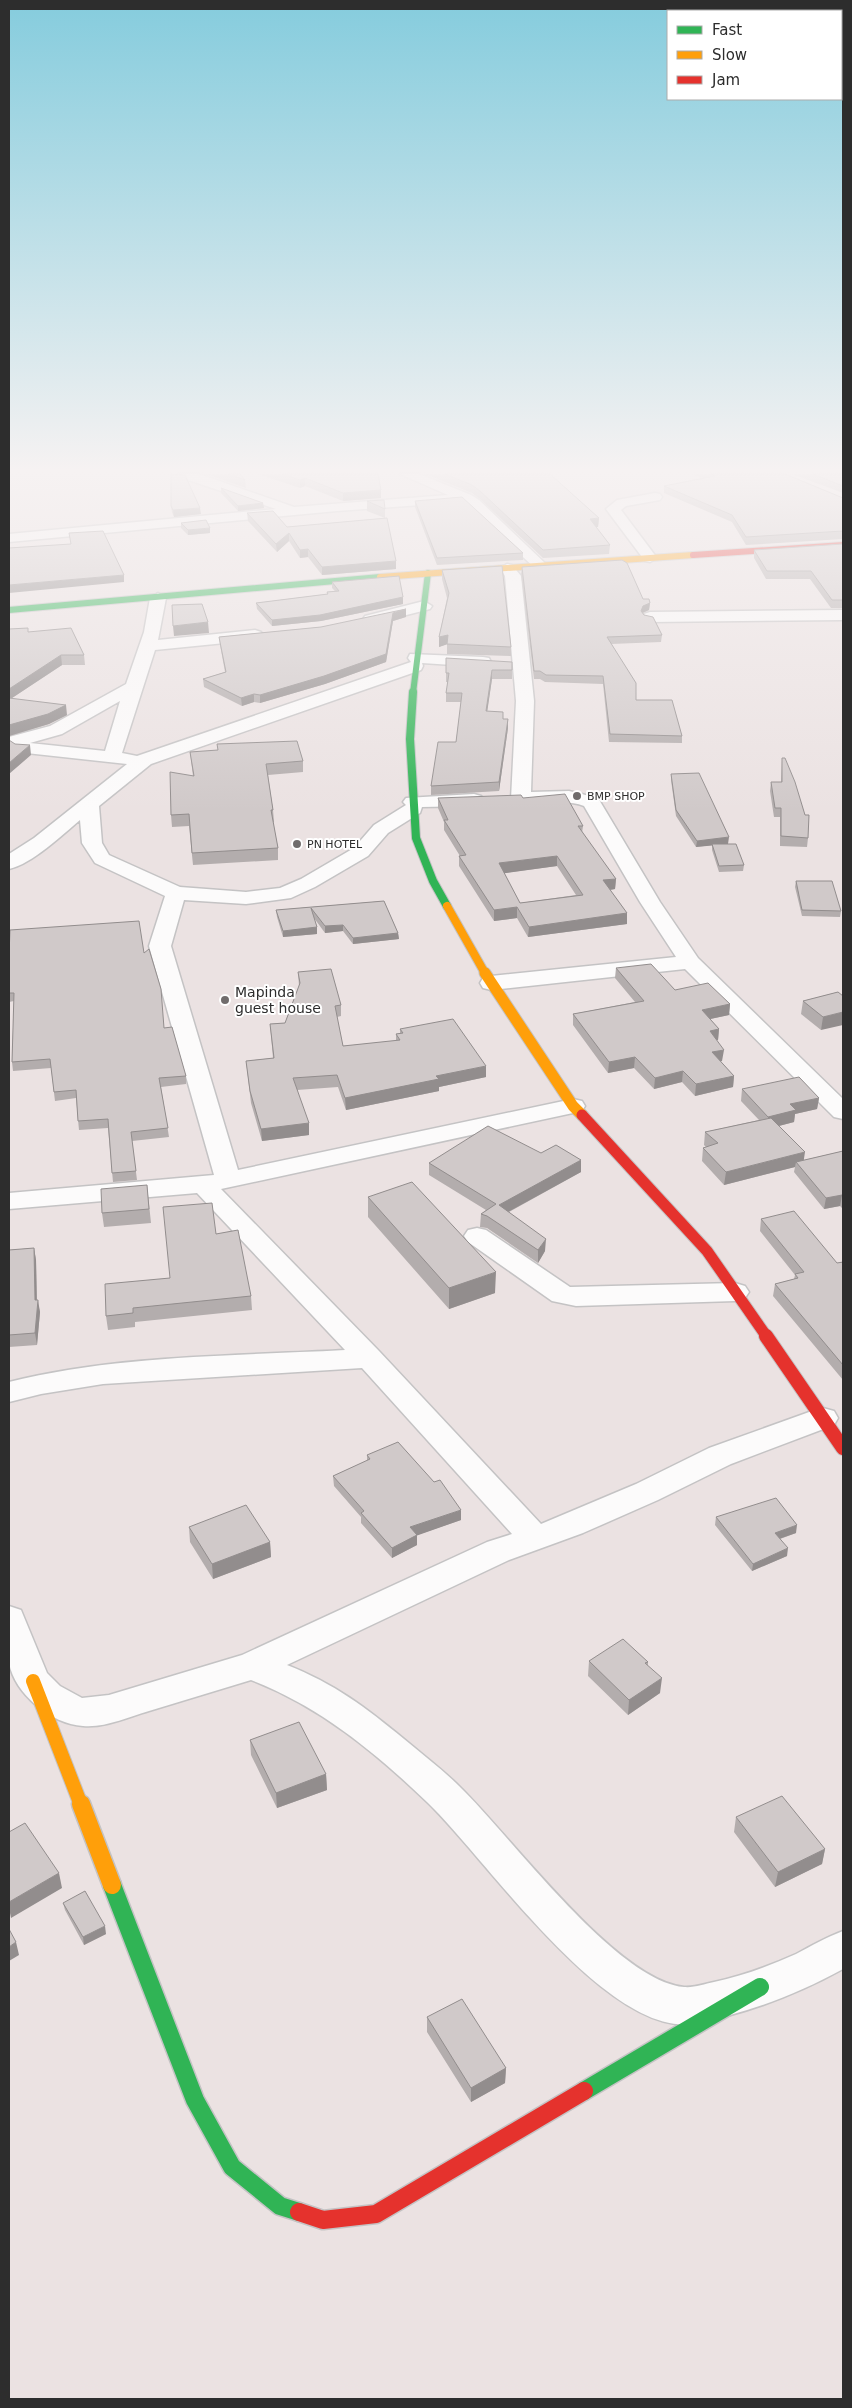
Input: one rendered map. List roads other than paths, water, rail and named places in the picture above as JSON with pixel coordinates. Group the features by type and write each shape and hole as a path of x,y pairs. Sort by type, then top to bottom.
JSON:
{"main road":[{"path":"9,610 289,586"},
{"path":"426,586 416,662 410,739 416,838 433,881 491,984 573,1106 707,1251 843,1448"},
{"path":"33,1681 195,2100 232,2167 280,2206 322,2220 376,2214 760,1988"}],"street":[{"path":"504,799 525,701 514,586"},
{"path":"112,757 134,686 149,646 157,614 158,598"},
{"path":"352,623 424,606"},
{"path":"650,616 843,615"},
{"path":"149,646 274,633"},
{"path":"9,863 41,842 144,760 416,662 522,664"},
{"path":"9,745 56,730 134,686"},
{"path":"9,745 144,760"},
{"path":"89,805 92,843 102,859 176,893 246,898 284,894 361,852 370,844 381,829 413,805 566,796 583,798 591,802 650,902 690,962 843,1112"},
{"path":"176,893 160,946 215,1182 369,1358 535,1538"},
{"path":"491,984 690,962"},
{"path":"9,1201 215,1182 573,1106"},
{"path":"477,1236 562,1295 576,1297 735,1292"},
{"path":"9,1392 41,1384 103,1374 369,1358"},
{"path":"9,1619 33,1681 60,1703 82,1712 109,1709 252,1666 422,1584 498,1551 632,1499 720,1456 823,1418"},
{"path":"252,1666 286,1678 338,1706 404,1760 455,1805 510,1870 588,1951 641,1993 662,2002 684,2006 740,1996 818,1964 843,1949"}],"place":[{"name":"BMP SHOP","path":"577,796"},
{"name":"PN HOTEL","path":"297,844"},
{"name":"Mapinda guest house","path":"225,1000"}]}
